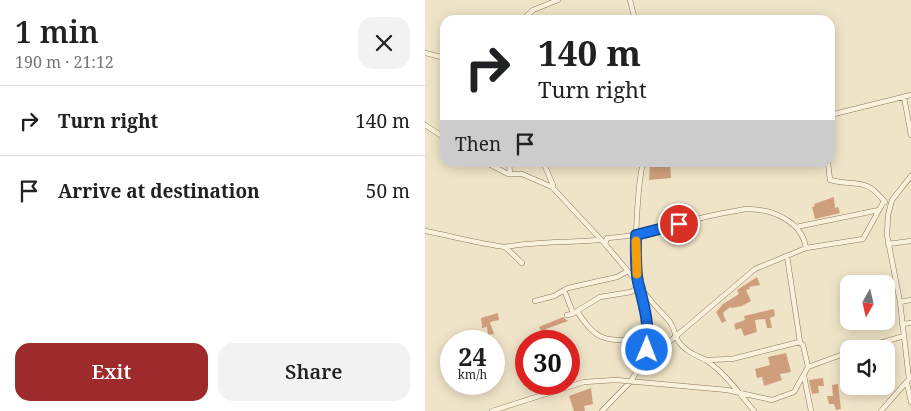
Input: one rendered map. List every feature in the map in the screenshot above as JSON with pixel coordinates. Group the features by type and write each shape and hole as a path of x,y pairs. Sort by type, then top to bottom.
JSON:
{"street":[{"path":"528,15 533,10 558,0"},
{"path":"630,0 634,15"},
{"path":"425,53 440,57"},
{"path":"835,115 911,95"},
{"path":"904,97 911,135"},
{"path":"425,125 440,135"},
{"path":"495,167 510,174 522,174 551,187 628,271 672,325 675,337 687,350 706,360 754,411"},
{"path":"509,167 510,174"},
{"path":"545,167 553,185 551,187"},
{"path":"602,411 631,382 646,356 649,335 636,262 636,235 643,167"},
{"path":"829,167 831,180 861,183 876,191 890,206"},
{"path":"911,176 896,192 890,206 888,244 899,302 911,402"},
{"path":"646,356 660,349 755,269 806,248 863,238 885,201"},
{"path":"605,244 607,238 636,235 707,216 746,209 780,216 796,227 803,236 806,248"},
{"path":"796,227 851,214 879,210"},
{"path":"425,232 447,234 455,238 505,247 533,242 599,240"},
{"path":"888,244 911,241"},
{"path":"505,247 522,263"},
{"path":"492,411 585,382 631,382 738,392 759,399 777,399 794,392 808,367 803,345 800,342 787,256"},
{"path":"535,301 554,296 564,290 617,278 628,271"},
{"path":"567,314 575,312 600,297 631,292 640,286"},
{"path":"564,290 575,312 601,337 623,339 635,343 642,348 646,356"},
{"path":"899,302 911,300"},
{"path":"902,324 911,323"},
{"path":"889,340 903,336"},
{"path":"706,360 732,359 800,342"},
{"path":"808,367 840,355"},
{"path":"804,376 811,411"},
{"path":"881,411 909,380"}],"building":[{"path":"650,167 670,167 671,178 649,180"},
{"path":"834,197 835,208 838,207 840,213 815,219 812,207 815,206 814,204"},
{"path":"757,277 760,285 749,287 750,289 746,290 751,301 742,306 730,307 723,313 726,321 722,323 716,312 723,304 739,294 737,290"},
{"path":"774,309 775,316 770,318 772,328 767,328 765,319 755,320 757,332 744,336 741,328 736,330 734,324 745,320 744,316"},
{"path":"498,313 499,320 490,322 493,330 487,330 487,327 482,328 481,318"},
{"path":"563,317 568,321 546,330 540,330 539,327"},
{"path":"786,353 791,372 780,374 782,380 764,386 762,377 757,378 755,369 770,365 768,357"},
{"path":"823,378 824,386 818,386 819,393 812,394 809,380"},
{"path":"838,384 841,409 836,410 834,404 829,404 827,396 833,396 832,385"},
{"path":"591,388 593,404 584,406 585,411 574,411 569,396 580,395 580,392"}],"slow traffic":[{"path":"636,241 637,274"}],"route":[{"path":"647,350 649,335 647,316 638,280 636,235 679,224"}]}
